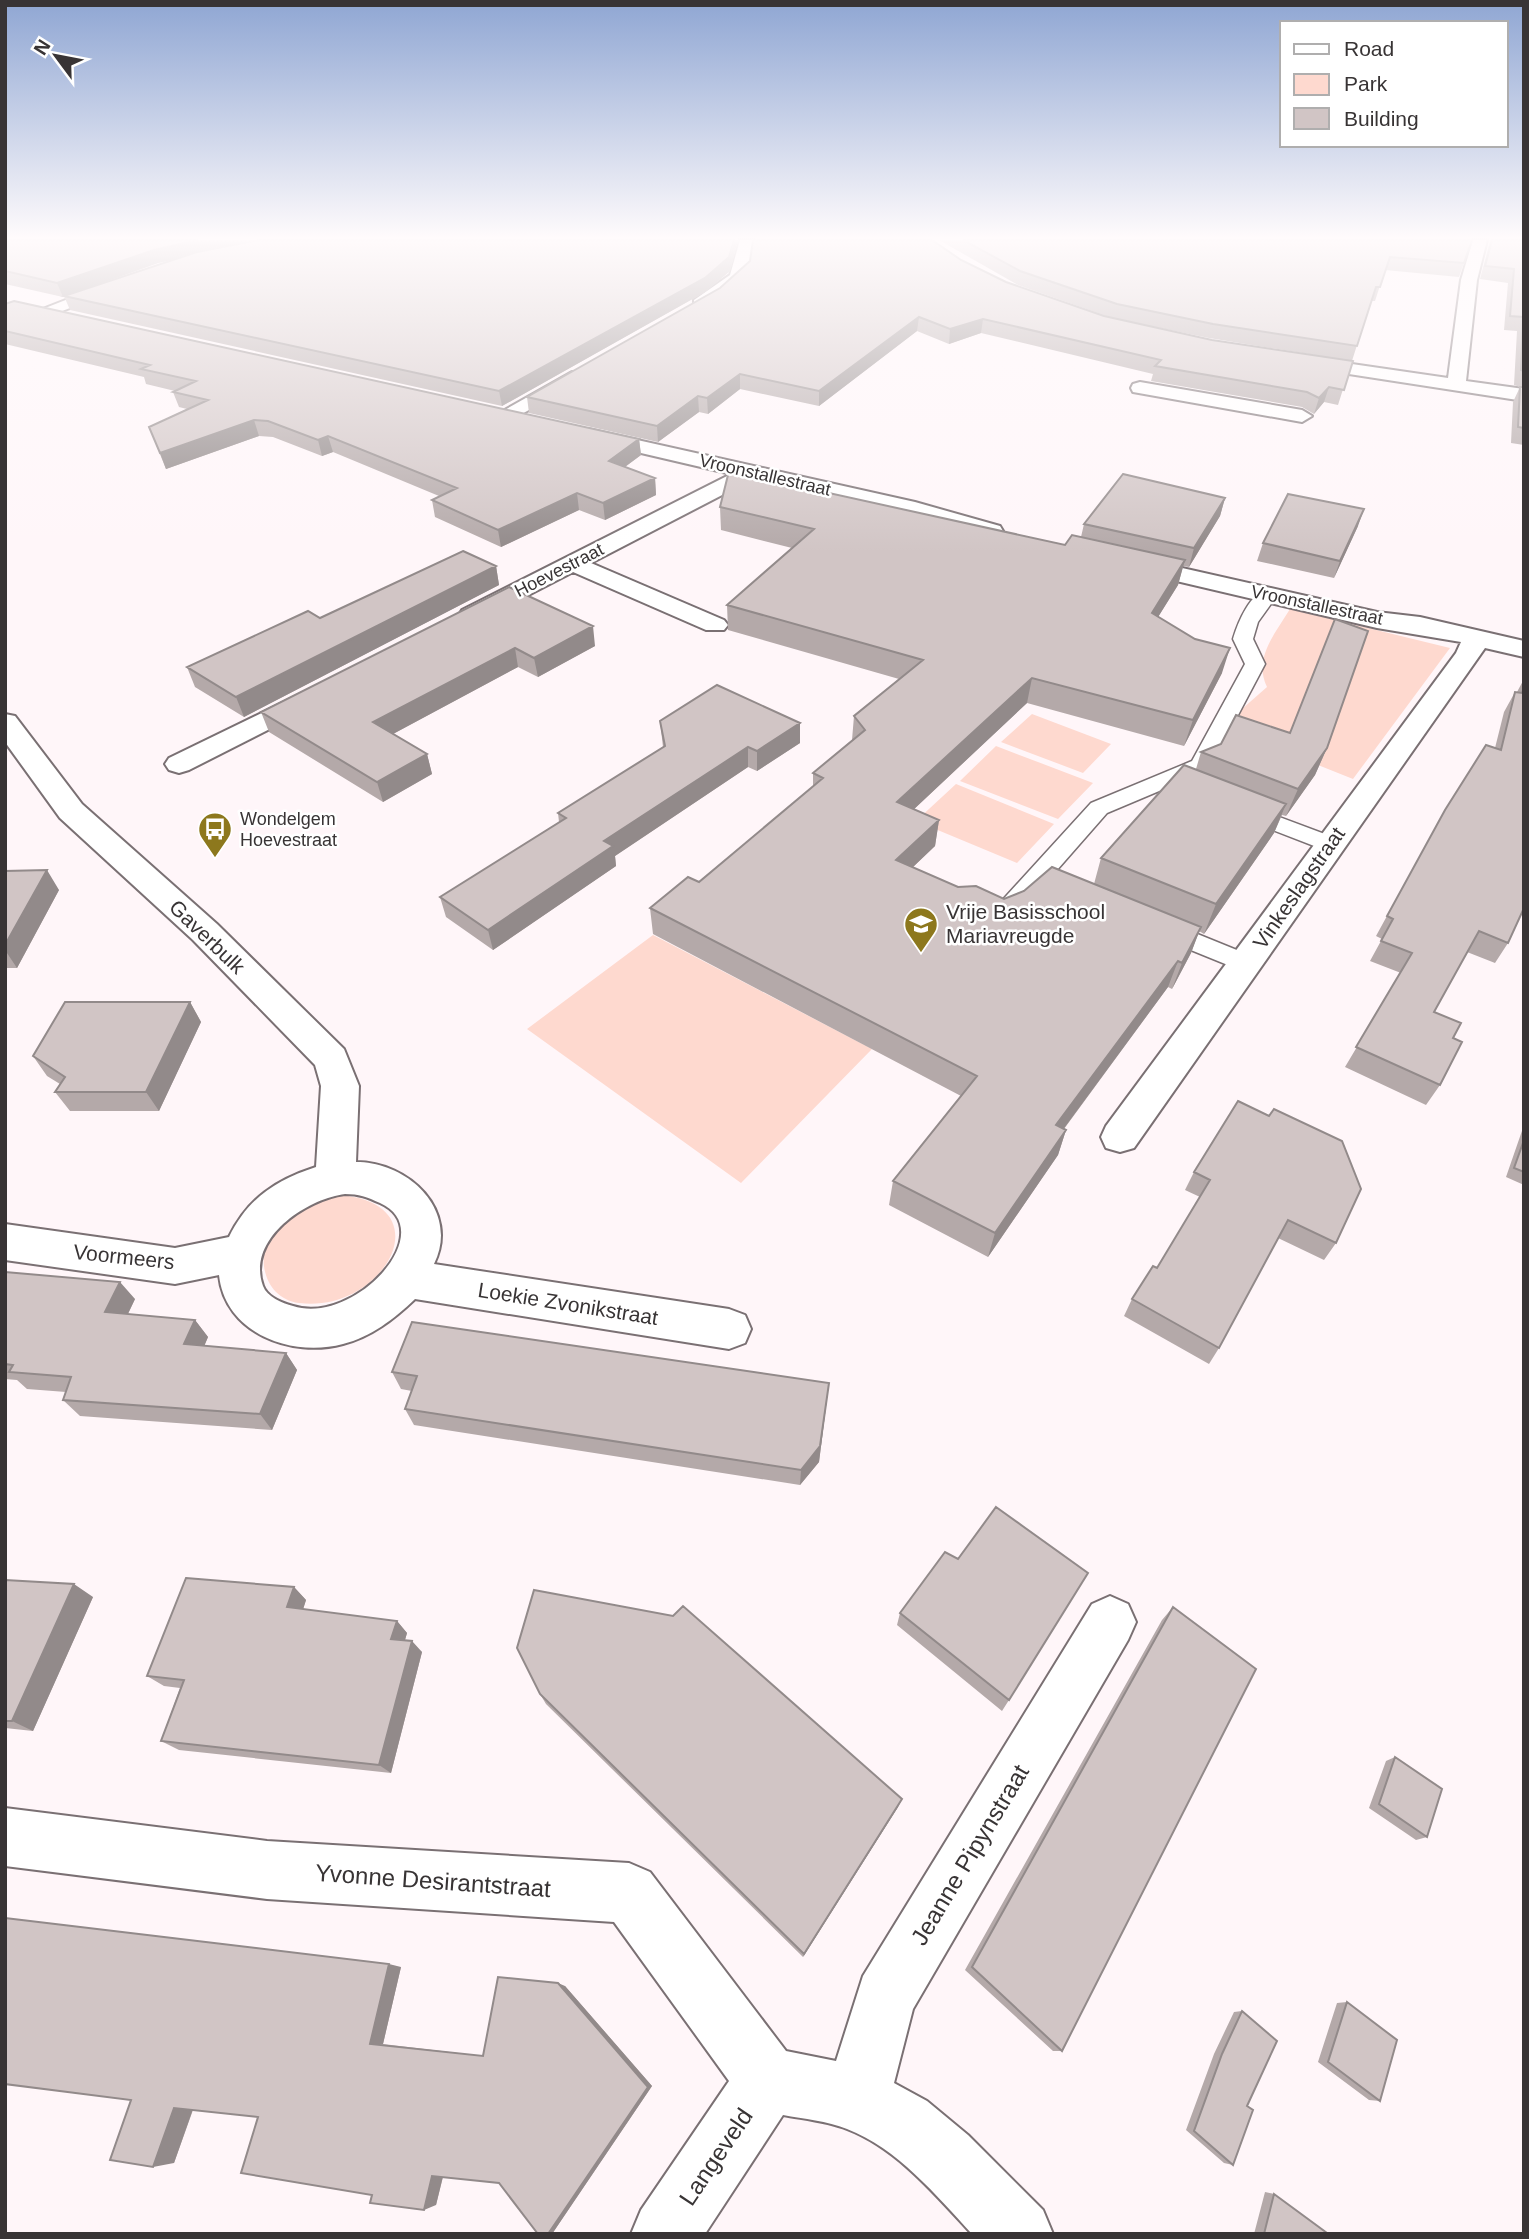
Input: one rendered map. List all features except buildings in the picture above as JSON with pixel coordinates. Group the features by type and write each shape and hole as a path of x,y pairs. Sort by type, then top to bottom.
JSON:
{"street":[{"path":"1456,386 1461,344"},
{"path":"1280,359 1524,395"},
{"path":"535,423 497,414 586,371"},
{"path":"1221,403 1239,384"},
{"path":"1140,388 1302,416"},
{"name":"Vroonstallestraat","path":"571,431 915,509 1015,537"},
{"name":"Hoevestraat","path":"452,625 752,471"},
{"name":"Vroonstallestraat","path":"1109,558 1377,620 1420,625 1524,649"},
{"path":"572,563 715,625"},
{"name":"Vinkeslagstraat","path":"1120,1137 1469,654 1476,638"},
{"path":"179,764 333,686"},
{"name":"Gaverbulk","path":"5,722 71,811 205,932 331,1059 340,1086 335,1179"},
{"path":"335,1179 379,1181 392,1187 411,1203 418,1213 422,1238 418,1258 408,1279 387,1300 361,1317 323,1328 289,1327 274,1322 251,1305 240,1280 242,1252 255,1226 277,1204 305,1188 335,1179"},
{"name":"Voormeers","path":"5,1242 175,1266 242,1252"},
{"name":"Loekie Zvonikstraat","path":"408,1279 729,1329"},
{"name":"Jeanne Pipynstraat","path":"858,2099 885,1998 1110,1622"},
{"name":"Yvonne Desirantstraat","path":"5,1837 267,1870 629,1893 768,2080"},
{"path":"768,2080 858,2099 896,2120 934,2147 1019,2234"},
{"name":"Langeveld","path":"665,2234 768,2080"}],"lane":[{"path":"1006,912 1099,808 1201,765 1255,664 1243,639 1248,621 1269,594"},
{"path":"1165,780 1201,794"},
{"path":"1225,803 1330,844"},
{"path":"1038,877 1062,887"},
{"path":"1135,917 1245,963"}],"green space":[{"path":"1290,609 1450,648 1353,779 1293,755 1232,725 1242,709 1267,687 1263,676 1264,656 1272,637"},
{"path":"1032,714 1111,744 1083,773 1001,742"},
{"path":"996,746 1093,783 1058,819 960,781"},
{"path":"956,784 1054,824 1017,863 916,821"},
{"path":"653,935 872,1049 741,1183 527,1029"},
{"path":"340,1195 372,1203 390,1217 395,1236 390,1256 377,1276 356,1292 329,1302 299,1303 286,1299 276,1292 265,1271 265,1246 270,1234 284,1218 299,1209"}],"place":[{"name":"Wondelgem Hoevestraat","path":"215,859"},
{"name":"Vrije Basisschool Mariavreugde","path":"921,954"}]}
